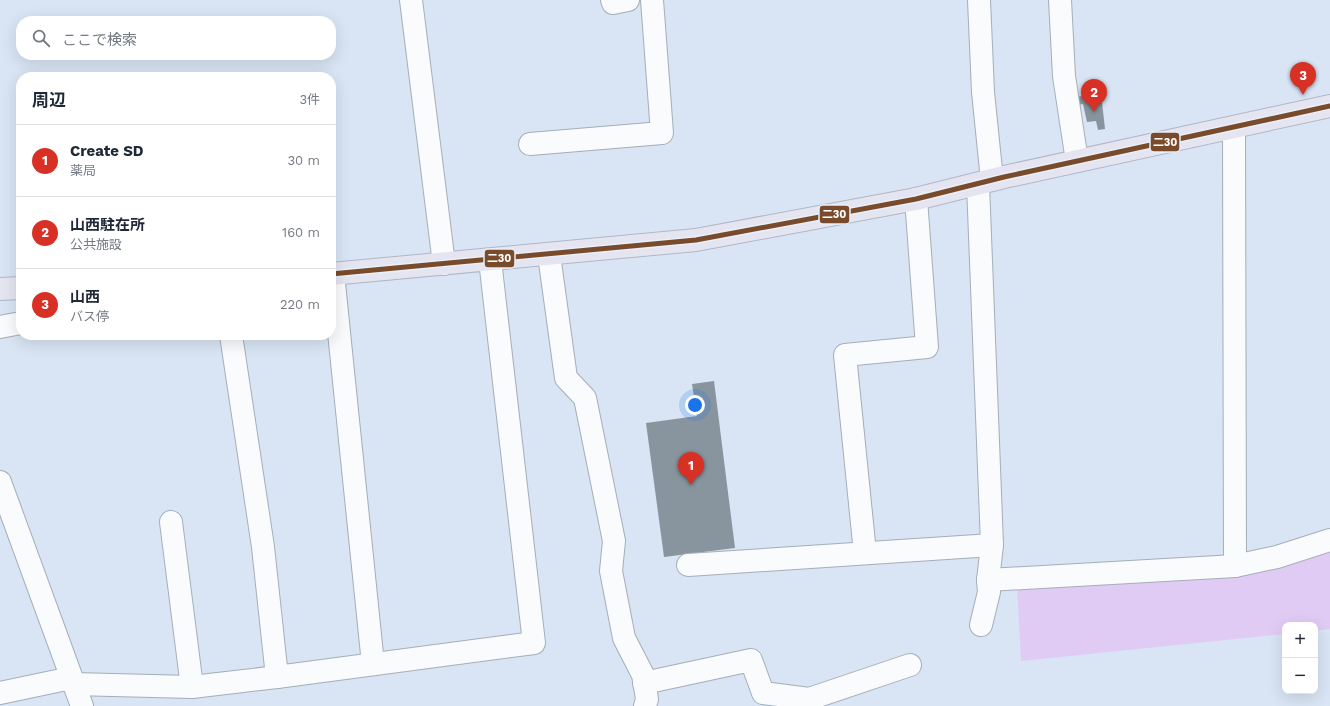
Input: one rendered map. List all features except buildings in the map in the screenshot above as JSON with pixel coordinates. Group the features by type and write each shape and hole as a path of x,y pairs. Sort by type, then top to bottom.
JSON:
{"highway":[{"path":"336,274 549,255 696,240 916,199 1077,161 1330,106"},
{"path":"0,289 16,288"}],"street":[{"path":"411,0 444,264"},
{"path":"612,0 613,4 628,0"},
{"path":"530,144 662,133 652,0"},
{"path":"978,0 983,92 992,545 988,580 989,592 981,625"},
{"path":"1060,0 1064,76 1077,161"},
{"path":"1234,128 1235,566"},
{"path":"866,553 845,355 927,347 916,199"},
{"path":"549,255 566,378 584,398 614,541 611,570 624,638 643,674 647,698 645,706"},
{"path":"0,692 72,681 192,687 534,643 490,260"},
{"path":"336,311 374,664"},
{"path":"0,327 16,324"},
{"path":"232,340 263,547 277,677"},
{"path":"0,482 82,706"},
{"path":"171,522 192,687"},
{"path":"988,580 1235,566 1277,557 1330,540"},
{"path":"688,565 992,545"},
{"path":"644,683 751,660 763,693 809,699 910,665"}],"shaded area":[{"path":"1330,551 1330,629 1318,631 1318,622 1282,622 1282,634 1021,661 1017,586"}],"transit line":[{"name":"二30","path":"336,274 696,240 916,199 1004,177 1330,106"}],"place":[{"name":"山西","path":"1303,95"},
{"name":"山西駐在所","path":"1094,112"},
{"name":"Create SD","path":"691,485"}]}
